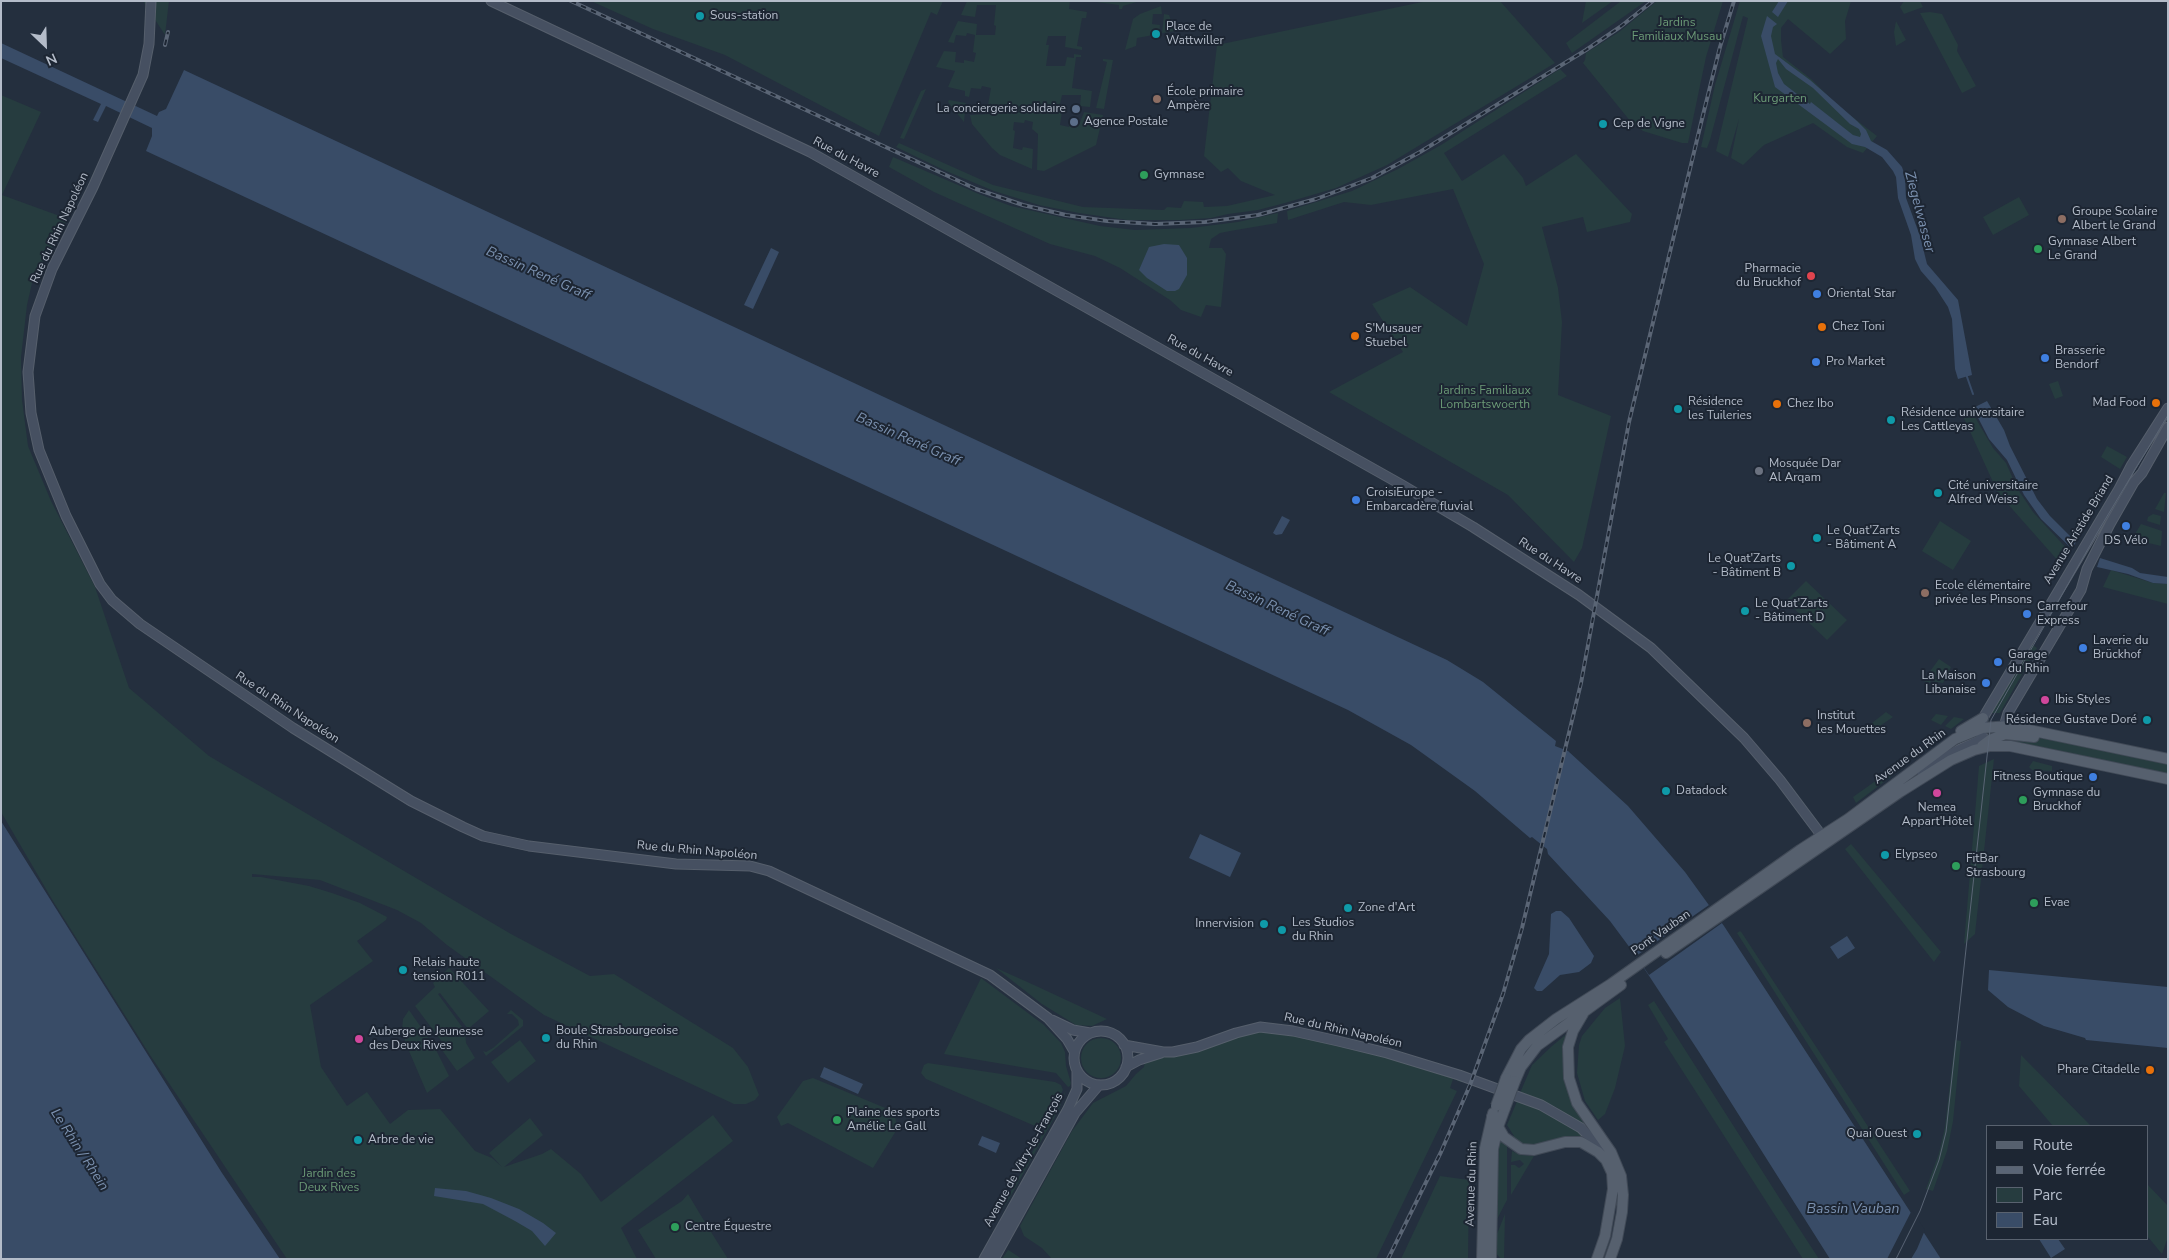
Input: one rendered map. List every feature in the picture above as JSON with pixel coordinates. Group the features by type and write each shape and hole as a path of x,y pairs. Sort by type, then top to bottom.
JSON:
{"main road":[{"name":"Rue du Havre","path":"491,1 810,152 1385,475 1473,527 1579,595 1651,648 1744,738 1780,780 1822,836"},
{"name":"Rue du Rhin Napoléon","path":"151,5 144,75 93,188 52,269 39,304 29,352 29,398 39,450 66,516 100,584 123,611 186,656 294,728 404,797 463,827 490,838 529,846 676,864 750,866 769,871 972,966 1010,988 1048,1018 1067,1039 1074,1051"},
{"name":"Avenue Aristide Briand","path":"1980,744 1983,723 2131,466 2168,408"},
{"name":"Avenue Aristide Briand","path":"2001,735 2008,712 2081,590 2087,569 2098,546 2168,427"},
{"path":"2088,540 2098,546"},
{"name":"Avenue du Rhin","path":"1727,906 1848,819 1949,742 1983,723 2001,735 2010,746 2168,779"},
{"path":"1980,744 1995,734 2001,735"},
{"name":"Avenue du Rhin","path":"1727,906 1951,760 2001,735 2057,735 2168,759"},
{"name":"Pont Vauban","path":"1613,986 1727,906"},
{"name":"Avenue du Rhin","path":"1510,1080 1537,1046 1586,1010 1613,986"},
{"name":"Avenue du Rhin","path":"1490,1259 1492,1162 1500,1107 1516,1057 1529,1040 1556,1019 1613,986"},
{"path":"1586,1010 1573,1031 1568,1047 1567,1067 1573,1095 1596,1142 1611,1152 1616,1172 1623,1183 1622,1212 1617,1239 1610,1259"},
{"name":"Rue du Rhin Napoléon","path":"1048,1018 1073,1030 1090,1033"},
{"name":"Rue du Rhin Napoléon","path":"1126,1067 1163,1052 1197,1047 1249,1029 1269,1027 1387,1053 1487,1085 1555,1112 1596,1142"},
{"path":"1110,1032 1117,1036 1124,1045 1128,1056 1126,1067 1116,1080 1099,1085 1086,1080 1077,1070 1074,1063 1074,1051 1080,1040 1090,1033 1110,1032"},
{"name":"Rue du Rhin Napoléon","path":"1124,1045 1163,1052"},
{"name":"Avenue de Vitry-le-François","path":"984,1259 1068,1109 1077,1090 1077,1070"},
{"name":"Avenue de Vitry-le-François","path":"994,1259 1075,1113 1099,1085"},
{"name":"Avenue du Rhin","path":"1482,1259 1485,1148 1492,1116 1500,1107"},
{"path":"1492,1116 1511,1143 1526,1150 1544,1148 1565,1142 1596,1142"},
{"path":"1597,1259 1607,1227 1616,1172"}],"green space":[{"path":"143,1 169,1 165,35"},
{"path":"591,1 943,1 937,15 931,12 879,136 725,55 653,29"},
{"path":"967,1 1070,1 1069,9 1087,12 1086,18 1082,18 1077,46 1082,47 1082,50 1065,47 1066,36 1048,36 1046,45 1049,45 1046,66 1065,66 1067,57 1074,58 1074,54 1081,55 1081,57 1076,57 1072,88 1092,91 1090,107 1080,106 1081,95 1062,95 1060,104 1063,105 1060,125 1069,127 1070,124 1079,125 1084,112 1103,115 1096,145 1044,171 1037,170 1038,134 1032,129 1033,122 1025,120 1024,123 1014,122 1013,148 1022,150 1023,147 1033,149 1032,169 1000,155 992,148 972,124 970,115 990,114 991,106 988,105 991,88 982,86 981,89 971,88 969,97 965,96 965,91 948,87 955,71 936,67 944,51 956,52 955,62 964,63 964,60 974,62 976,53 973,52 975,35 967,33 966,36 956,35 954,43 948,42 958,21 977,24 976,35 995,35 996,5 977,5 975,17 961,15"},
{"path":"1089,1 1140,1 1119,9 1119,5"},
{"path":"1427,1 1500,1 1555,63 1387,165 1336,188 1285,203 1211,218 1127,220 1039,205 994,191 896,147 899,143 993,185 1083,207 1164,210 1167,207 1181,208 1184,201 1203,202 1204,207 1227,206 1275,195 1241,181 1228,168 1221,172 1204,156 1217,45"},
{"name":"Jardins Familiaux Musau","path":"1586,1 1613,1 1582,23"},
{"path":"1621,1 1646,1 1572,53 1566,43"},
{"path":"1657,1 1723,1 1706,57 1688,143 1682,143 1643,131 1631,122 1583,63 1586,53 1619,32"},
{"name":"Kurgarten","path":"1740,1 1851,1 1845,21 1846,39 1830,54 1788,19 1781,28 1781,40 1783,57 1811,79 1837,105 1877,136 1863,153 1847,147 1813,123 1764,145 1743,165 1731,158 1739,119 1728,157 1716,151 1748,18 1743,16 1710,140 1707,148 1701,147 1715,85"},
{"path":"1904,1 1920,1 1923,7 1904,14 1900,7"},
{"path":"1161,6 1162,14 1153,14 1152,24 1160,25 1159,34 1137,38 1136,46 1125,50 1133,19 1140,14"},
{"path":"1920,13 1942,14 1958,45 1957,51 1976,86 1962,93"},
{"path":"1164,14 1169,15 1175,31 1162,33"},
{"path":"1896,21 1906,40 1896,46 1894,32"},
{"path":"1103,59 1113,60 1104,109 1096,108 1107,62 1103,61"},
{"name":"Jardins Familiaux Lombartswoerth","path":"1560,69 1567,76 1444,153 1462,181 1504,154 1523,178 1526,186 1576,154 1632,214 1630,222 1587,232 1583,217 1542,227 1558,288 1562,322 1558,395 1611,416 1582,548 1574,562 1508,495 1329,392 1403,352 1372,304 1410,287 1467,326 1484,264 1453,189 1371,205 1344,202 1288,220 1287,211 1352,191 1398,169 1441,145"},
{"path":"926,89 904,139 900,138 921,91"},
{"name":"Jardin des Deux Rives","path":"1,95 41,112 2,195 68,219 32,283 27,305 21,357 22,400 28,446 51,501 95,587 129,688 209,756 511,934 590,976 614,974 733,1048 748,1067 759,1095 755,1100 746,1104 734,1104 544,1015 447,945 421,923 397,910 320,880 252,874 252,877 309,886 332,893 360,903 387,917 386,920 357,941 373,961 310,1005 321,1067 347,1106 367,1092 390,1124 408,1110 440,1109 475,1151 492,1158 502,1167 489,1153 530,1118 543,1135 504,1167 551,1149 581,1174 601,1202 713,1115 733,1141 621,1228 637,1259 287,1259 150,1055 53,901 1,812"},
{"path":"949,100 966,103 964,122 948,102"},
{"path":"893,157 1011,206 1100,226 1135,230 1191,228 1238,222 1278,213 1277,223 1220,233 1211,239 1209,248 1222,248 1226,254 1221,307 1206,305 1201,317 1181,310 1170,300 1120,268 1095,256 1050,244 934,192 889,167"},
{"path":"2019,197 2029,215 1993,235 1983,217"},
{"path":"2058,381 2063,396 2055,399 2049,384"},
{"path":"1972,412 1993,448 2006,463 2017,488 2033,512 2069,551 2060,563 1998,493 1963,416"},
{"path":"2107,446 2127,457 2120,469 2101,457"},
{"path":"2164,493 2166,493 2164,512 2155,509"},
{"path":"2153,514 2161,516 2160,525 2147,521 2148,517"},
{"path":"1940,521 1971,541 1953,570 1922,551"},
{"path":"2141,524 2162,531 2161,546 2132,539"},
{"path":"2111,570 2153,583 2168,584 2168,604 2103,587"},
{"path":"1806,581 1847,620 1827,640 1786,601"},
{"path":"2028,642 2037,648 2000,713 1990,713"},
{"path":"1939,659 1951,667 1943,683 1923,681"},
{"path":"1886,712 1893,717 1871,732 1867,727"},
{"path":"1936,714 1948,716 1941,725 1931,720"},
{"path":"1954,717 1964,719 1951,729 1945,726"},
{"path":"2055,738 2168,762 2168,775 2011,742 2007,739"},
{"path":"1994,759 1975,934 1964,944 1979,766"},
{"path":"2033,761 2052,766 2052,771 2032,770 2029,767"},
{"path":"1890,773 1893,775 1856,803 1853,797 1884,775 1886,776"},
{"path":"1851,844 1941,952 1934,962 1845,849"},
{"path":"1740,931 1910,1191 1904,1195 1737,933"},
{"path":"449,968 489,1011 468,1029 440,993 438,994 465,1031 466,1043 475,1058 457,1071 442,1050 446,1047 415,1006 435,987 433,983"},
{"path":"996,968 1107,1019 1092,1026 1076,1025 1042,1004"},
{"path":"981,978 1044,1025 1061,1043 1065,1052 1070,1086 1068,1087 1056,1073 944,1054"},
{"path":"1620,998 1625,1046 1615,1088 1605,1114 1598,1120 1585,1101 1577,1073 1579,1045 1582,1036 1605,1008"},
{"path":"1654,1001 1819,1259 1803,1259 1664,1042 1668,1039 1648,1005"},
{"path":"409,1010 434,1046 449,1076 427,1093 402,1030 403,1019"},
{"path":"511,1010 523,1020 523,1026 486,1056 483,1051 486,1052 493,1048 519,1025 518,1020 512,1014 507,1014"},
{"path":"1257,1031 1285,1033 1375,1053 1462,1079 1461,1082 1453,1079 1450,1088 1457,1091 1376,1259 1052,1259 1042,1248 1024,1236 1020,1226 1072,1131 1093,1103 1126,1086 1144,1067 1145,1061 1199,1050 1220,1041"},
{"path":"1569,1032 1566,1065 1593,1134 1556,1107 1520,1093 1532,1065"},
{"path":"1101,1038 1115,1044 1121,1058 1115,1072 1101,1078 1087,1072 1081,1058 1087,1044"},
{"path":"520,1040 536,1061 508,1083 491,1062"},
{"path":"1955,1040 1961,1041 1953,1121 1947,1151 1933,1191 1926,1189 1939,1153 1945,1127"},
{"path":"2021,1055 2090,1125 2052,1125 2019,1086"},
{"path":"928,1063 1055,1082 1061,1085 1063,1090 1042,1129 926,1079 921,1073 924,1065"},
{"name":"Plaine des sports Amélie Le Gall","path":"813,1078 895,1112 896,1123 899,1126 873,1168 788,1123 781,1126 777,1117 803,1081"},
{"path":"1066,1090 1059,1109 1000,1212"},
{"path":"1070,1091 1072,1092 1062,1114 1003,1214 1060,1113"},
{"path":"1518,1099 1569,1123 1588,1139 1533,1147 1513,1141 1514,1136 1507,1125"},
{"path":"1500,1134 1507,1143 1507,1200 1496,1221 1497,1153"},
{"path":"1512,1151 1521,1155 1534,1156 1511,1195 1511,1165 1519,1168 1524,1164 1520,1160 1511,1162"},
{"path":"1440,1176 1469,1180 1468,1259 1401,1259"},
{"path":"2149,1186 2168,1206 2168,1237 2162,1254 2149,1238"},
{"name":"Centre Équestre","path":"688,1194 728,1259 656,1259 638,1230 682,1201"},
{"path":"1505,1214 1504,1259 1501,1259 1495,1252 1495,1239"},
{"path":"1008,1250 1010,1251 1022,1259 1002,1259"}],"water":[{"path":"1779,1 1788,1 1778,17 1772,12"},
{"path":"1767,16 1777,24 1773,27 1771,36 1775,54 1810,80 1857,121 1866,130 1871,141 1887,150 1902,167 1905,176 1906,198 1920,236 1927,264 1958,300 1972,375 1958,379 1955,369 1952,319 1948,307 1935,287 1921,271 1915,259 1911,235 1898,198 1896,177 1893,171 1882,157 1865,147 1852,144 1775,87 1761,36","holes":["1778,59 1786,69 1813,88 1850,124 1859,129 1860,137 1853,135 1811,102 1810,104 1784,84 1778,73 1776,63"]},
{"path":"1,43 157,116 159,112 166,109 184,70 1447,660 1483,682 1556,741 1555,746 1568,751 1628,806 1685,872 1724,926 1941,1259 1830,1259 1699,1052 1636,956 1610,921 1548,854 1547,849 1532,837 1530,838 1475,791 1411,745 1348,710 146,151 152,136 152,128 106,106 98,122 93,120 101,104 1,58"},
{"path":"1164,244 1179,245 1187,258 1187,275 1179,289 1175,291 1167,291 1147,278 1139,270 1149,247"},
{"path":"771,248 779,252 753,309 744,305"},
{"path":"1987,401 2004,430 2037,499 2050,516 2076,542 2072,549 2041,519 2024,495 2007,460 1989,439 1973,408"},
{"path":"1282,516 1290,520 1282,534 1276,535 1273,533"},
{"path":"2100,558 2132,568 2140,573 2168,577 2168,584 2153,583 2128,574 2097,567"},
{"name":"Le Rhin / Rhein","path":"1,821 222,1173 280,1259 1,1259"},
{"path":"1200,834 1241,853 1230,877 1189,858"},
{"path":"1561,911 1569,918 1594,956 1591,963 1579,972 1560,975 1542,991 1537,991 1534,988 1549,954 1551,914"},
{"path":"1847,936 1855,948 1838,959 1830,947"},
{"path":"1989,970 2168,987 2168,1048 2086,1040 2085,1038 2044,1026 2008,1007 1988,990"},
{"path":"824,1067 863,1084 858,1094 820,1077"},
{"path":"982,1136 1000,1143 996,1153 978,1145"},
{"path":"435,1188 466,1191 491,1198 519,1209 556,1233 545,1246 532,1231 483,1204 434,1196"},
{"path":"2040,1240 2059,1240 2065,1249 2051,1258"}],"pier":[{"path":"1709,905 1722,923 1649,975 1636,956"},
{"path":"1912,1210 1925,1230 1917,1249 1911,1259 1887,1259"}],"waterway":[{"name":"Ziegelwasser","path":"1966,374 1973,394"}],"tram line":[{"path":"1896,1259 1920,1211 1939,1160 1946,1132 1991,720 2097,533 2168,415"}],"railway":[{"path":"571,1 976,189 1023,205 1066,215 1107,221 1155,224 1205,222 1258,215 1316,199 1372,178 1420,152 1586,50 1620,27 1653,1"},
{"path":"1388,1259 1441,1152 1470,1085 1503,994 1522,928 1581,683 1629,422 1702,119 1734,1"},
{"path":"165,45 168,32"}],"place":[{"name":"Sous-station","path":"700,16"},
{"name":"Place de Wattwiller","path":"1156,34"},
{"name":"École primaire Ampère","path":"1157,99"},
{"name":"La conciergerie solidaire","path":"1076,109"},
{"name":"Agence Postale","path":"1074,122"},
{"name":"Cep de Vigne","path":"1603,124"},
{"name":"Gymnase","path":"1144,175"},
{"name":"Groupe Scolaire Albert le Grand","path":"2062,219"},
{"name":"Gymnase Albert Le Grand","path":"2038,249"},
{"name":"Pharmacie du Bruckhof","path":"1811,276"},
{"name":"Oriental Star","path":"1817,294"},
{"name":"Chez Toni","path":"1822,327"},
{"name":"S'Musauer Stuebel","path":"1355,336"},
{"name":"Brasserie Bendorf","path":"2045,358"},
{"name":"Pro Market","path":"1816,362"},
{"name":"Mad Food","path":"2156,403"},
{"name":"Chez Ibo","path":"1777,404"},
{"name":"Résidence les Tuileries","path":"1678,409"},
{"name":"Résidence universitaire Les Cattleyas","path":"1891,420"},
{"name":"Mosquée Dar Al Arqam","path":"1759,471"},
{"name":"Cité universitaire Alfred Weiss","path":"1938,493"},
{"name":"CroisiEurope - Embarcadère fluvial","path":"1356,500"},
{"name":"DS Vélo","path":"2126,526"},
{"name":"Le Quat'Zarts - Bâtiment A","path":"1817,538"},
{"name":"Le Quat'Zarts - Bâtiment B","path":"1791,566"},
{"name":"Ecole élémentaire privée les Pinsons","path":"1925,593"},
{"name":"Le Quat'Zarts - Bâtiment D","path":"1745,611"},
{"name":"Carrefour Express","path":"2027,614"},
{"name":"Laverie du Brückhof","path":"2083,648"},
{"name":"Garage du Rhin","path":"1998,662"},
{"name":"La Maison Libanaise","path":"1986,683"},
{"name":"Ibis Styles","path":"2045,700"},
{"name":"Résidence Gustave Doré","path":"2147,720"},
{"name":"Institut les Mouettes","path":"1807,723"},
{"name":"Fitness Boutique","path":"2093,777"},
{"name":"Datadock","path":"1666,791"},
{"name":"Nemea Appart'Hôtel","path":"1937,793"},
{"name":"Gymnase du Bruckhof","path":"2023,800"},
{"name":"Elypseo","path":"1885,855"},
{"name":"FitBar Strasbourg","path":"1956,866"},
{"name":"Evae","path":"2034,903"},
{"name":"Zone d'Art","path":"1348,908"},
{"name":"Innervision","path":"1264,924"},
{"name":"Les Studios du Rhin","path":"1282,930"},
{"name":"Relais haute tension R011","path":"403,970"},
{"name":"Boule Strasbourgeoise du Rhin","path":"546,1038"},
{"name":"Auberge de Jeunesse des Deux Rives","path":"359,1039"},
{"name":"Phare Citadelle","path":"2150,1070"},
{"name":"Plaine des sports Amélie Le Gall","path":"837,1120"},
{"name":"Quai Ouest","path":"1917,1134"},
{"name":"Arbre de vie","path":"358,1140"},
{"name":"Centre Équestre","path":"675,1227"}],"water label":[{"name":"Bassin René Graff","path":"538,274"},
{"name":"Bassin René Graff","path":"908,440"},
{"name":"Bassin René Graff","path":"1277,609"},
{"name":"Bassin Vauban","path":"1853,1210"}]}
